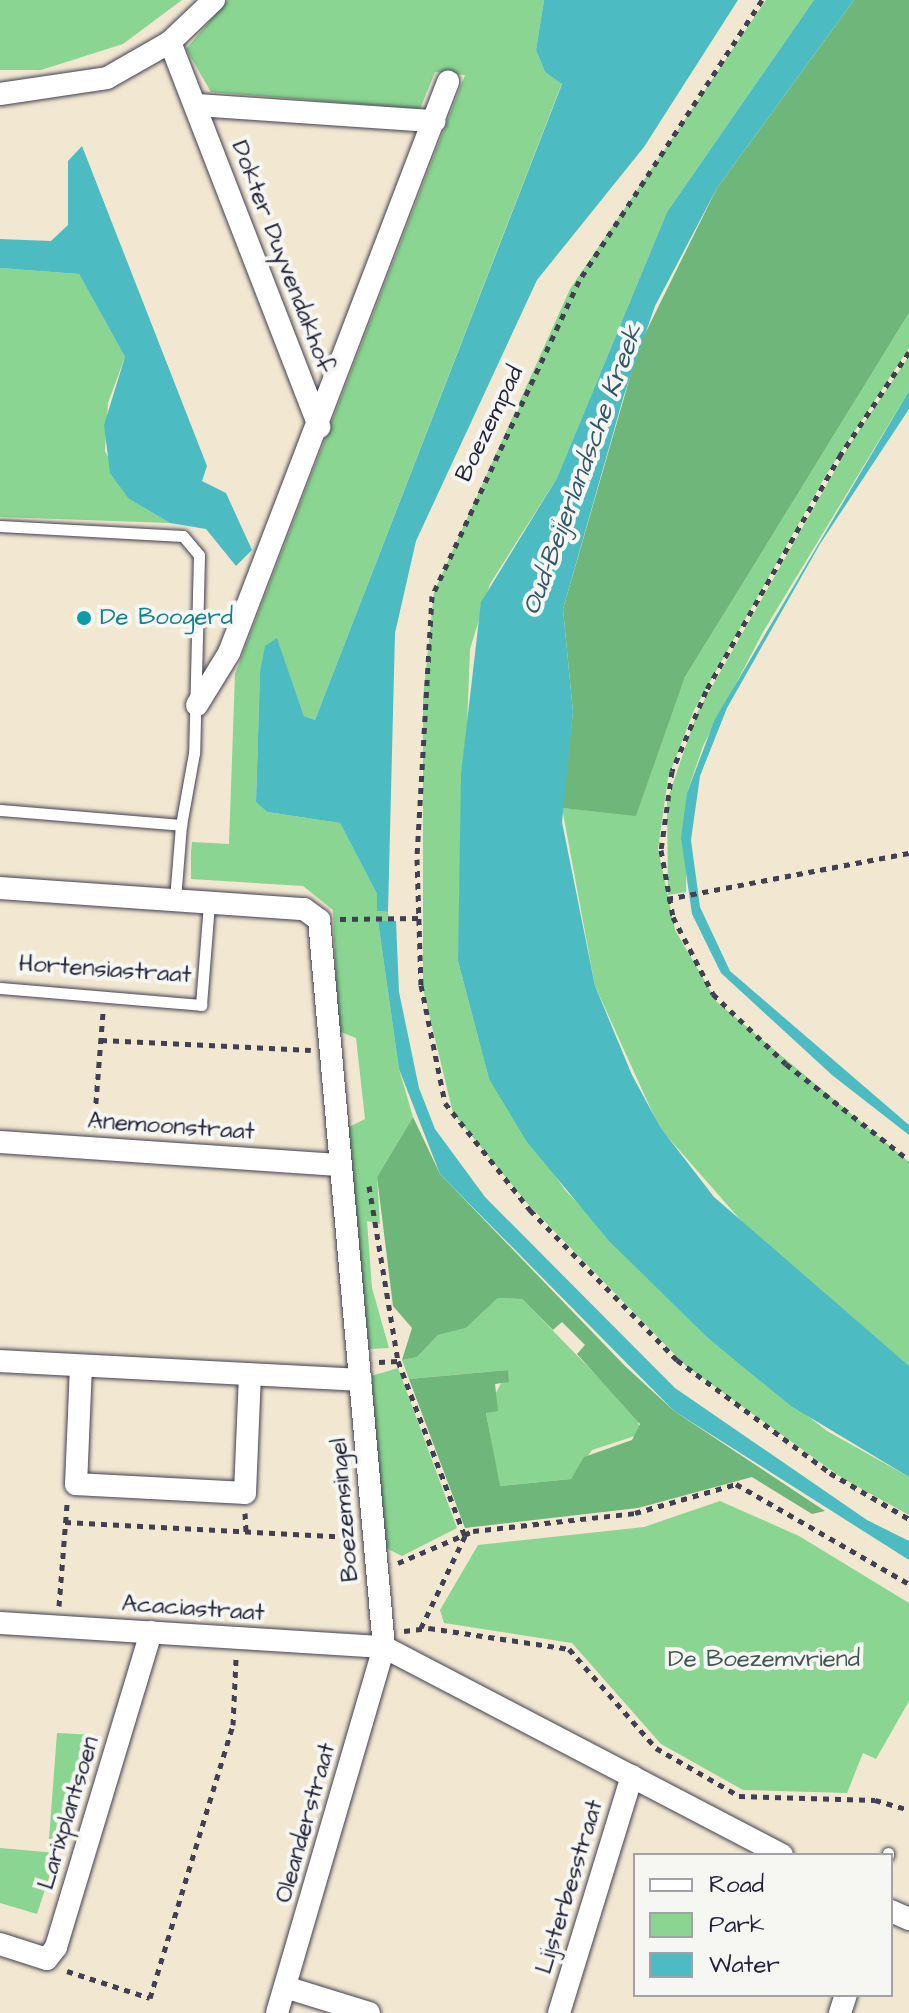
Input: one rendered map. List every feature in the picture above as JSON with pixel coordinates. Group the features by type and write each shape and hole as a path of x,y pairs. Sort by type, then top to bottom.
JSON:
{"street":[{"path":"0,94 96,81 170,42 214,0"},
{"name":"Dokter Duyvendakhof","path":"170,42 197,105 319,427"},
{"name":"Dokter Duyvendakhof","path":"197,705 229,653 319,427 448,82"},
{"name":"Dokter Duyvendakhof","path":"197,105 434,121"},
{"path":"0,888 209,903"},
{"name":"Boezemsingel","path":"209,903 304,909 319,920 338,1165 384,1647"},
{"name":"Anemoonstraat","path":"0,1142 338,1165"},
{"path":"0,1361 360,1380"},
{"path":"81,1366 76,1484 245,1493 250,1376"},
{"name":"Acaciastraat","path":"0,1623 384,1647"},
{"name":"Larixplantsoen","path":"47,1959 151,1632"},
{"path":"384,1647 778,1853"},
{"name":"Oleanderstraat","path":"277,2013 384,1647"},
{"name":"Lijsterbesstraat","path":"559,2013 632,1776"},
{"path":"0,1944 47,1959"},
{"path":"285,1987 369,2013"}],"lane":[{"path":"0,526 183,536 199,555 197,705 175,899"},
{"path":"0,810 181,825"},
{"name":"Hortensiastraat","path":"0,988 201,1005 209,903"}],"path":[{"name":"Boezempad","path":"762,0 579,281 432,596 418,918 428,1042 457,1127 677,1360 830,1473 909,1519"},
{"path":"909,352 841,454 686,734 663,823 670,899 687,953 725,1008 909,1160"},
{"path":"670,899 909,853"},
{"path":"368,918 418,918"},
{"path":"92,1148 104,998"},
{"path":"101,1040 293,1052 328,1048"},
{"path":"338,1165 367,1170 398,1361 465,1533 421,1628"},
{"path":"58,1627 65,1522 76,1484"},
{"path":"377,1566 418,1558 465,1533 635,1513 741,1484 909,1584"},
{"path":"65,1522 374,1538"},
{"path":"384,1647 421,1628 569,1649 656,1748 739,1796 883,1801 909,1810"},
{"path":"47,1959 150,1998 233,1725 237,1638"}],"green space":[{"path":"0,0 182,0 123,44 41,70 0,70"},
{"path":"228,0 544,0 536,50 545,72 562,83 315,720 304,716 277,639 260,672 256,802 267,812 340,823 377,894 377,911 388,912 389,921 378,921 399,1069 413,1117 377,1177 380,1224 367,1221 372,1288 389,1348 369,1349 347,1128 365,1119 356,1038 338,1031 333,910 303,886 191,879 191,852 192,842 229,844 235,674 465,75 435,72 420,109 211,92 186,49"},
{"path":"766,0 814,0 667,212 557,478 490,584 470,649 458,961 489,1079 565,1190 709,1339 827,1431 909,1477 909,1515 842,1478 686,1366 526,1202 453,1113 423,989 423,698 434,592 570,289"},
{"path":"854,0 909,0 909,313 685,677 636,816 562,808 573,712 563,609 639,346 717,188"},
{"path":"0,268 79,274 125,357 108,403 105,451 129,499 170,523 0,517"},
{"path":"909,313 909,348 826,475 694,710 668,778 658,849 675,930 717,1002 909,1162 909,1366 758,1240 659,1127 595,986 562,808 636,815 685,677"},
{"path":"909,356 909,391 763,632 703,746 687,793 686,892 668,895 667,801 697,713 850,444"},
{"path":"413,1117 440,1174 625,1366 674,1411 825,1511 812,1514 752,1477 638,1508 465,1528 409,1379 508,1370 509,1382 495,1384 498,1411 486,1413 500,1486 571,1479 584,1457 632,1440 640,1424 577,1354 585,1345 562,1322 553,1330 522,1299 498,1298 466,1328 438,1335 417,1357 402,1360 412,1328 393,1306 377,1177"},
{"path":"498,1298 522,1299 637,1417 641,1434 592,1450 571,1479 499,1486 486,1412 508,1370 409,1379 402,1360 417,1357 438,1335 466,1328"},
{"path":"398,1368 457,1528 402,1556 384,1547 371,1376"},
{"name":"De Boezemvriend","path":"720,1501 799,1536 909,1603 909,1701 876,1759 863,1753 847,1793 743,1790 661,1744 572,1643 444,1623 440,1610 478,1545 644,1527"},
{"path":"57,1733 97,1735 64,1841 49,1839"},
{"path":"0,1848 57,1853 37,1914 0,1903"}],"water":[{"path":"544,0 738,0 644,147 537,280 416,541 395,633 388,912 377,911 377,894 340,823 267,812 256,802 260,672 265,646 277,638 304,716 315,720 562,84 545,72 536,50"},
{"name":"Oud-Beijerlandsche Kreek","path":"814,0 854,0 717,188 655,306 624,395 563,609 573,712 562,822 595,986 632,1075 660,1127 714,1197 909,1366 909,1477 791,1406 709,1339 609,1241 527,1142 489,1079 458,961 461,774 481,602 557,478 667,212"},
{"path":"82,146 207,466 202,481 226,493 252,550 236,566 206,529 170,523 129,499 110,473 104,425 125,357 79,274 0,268 0,239 51,241 68,225 68,161"},
{"path":"909,391 909,409 820,544 727,708 700,776 691,840 700,907 730,971 909,1125 909,1135 832,1075 721,973 692,914 681,838 687,793 715,719"},
{"path":"378,921 396,921 399,992 419,1088 435,1129 485,1197 675,1388 867,1520 909,1541 909,1560 674,1411 440,1174 399,1069"}],"place":[{"name":"De Boogerd","path":"84,618"}]}
